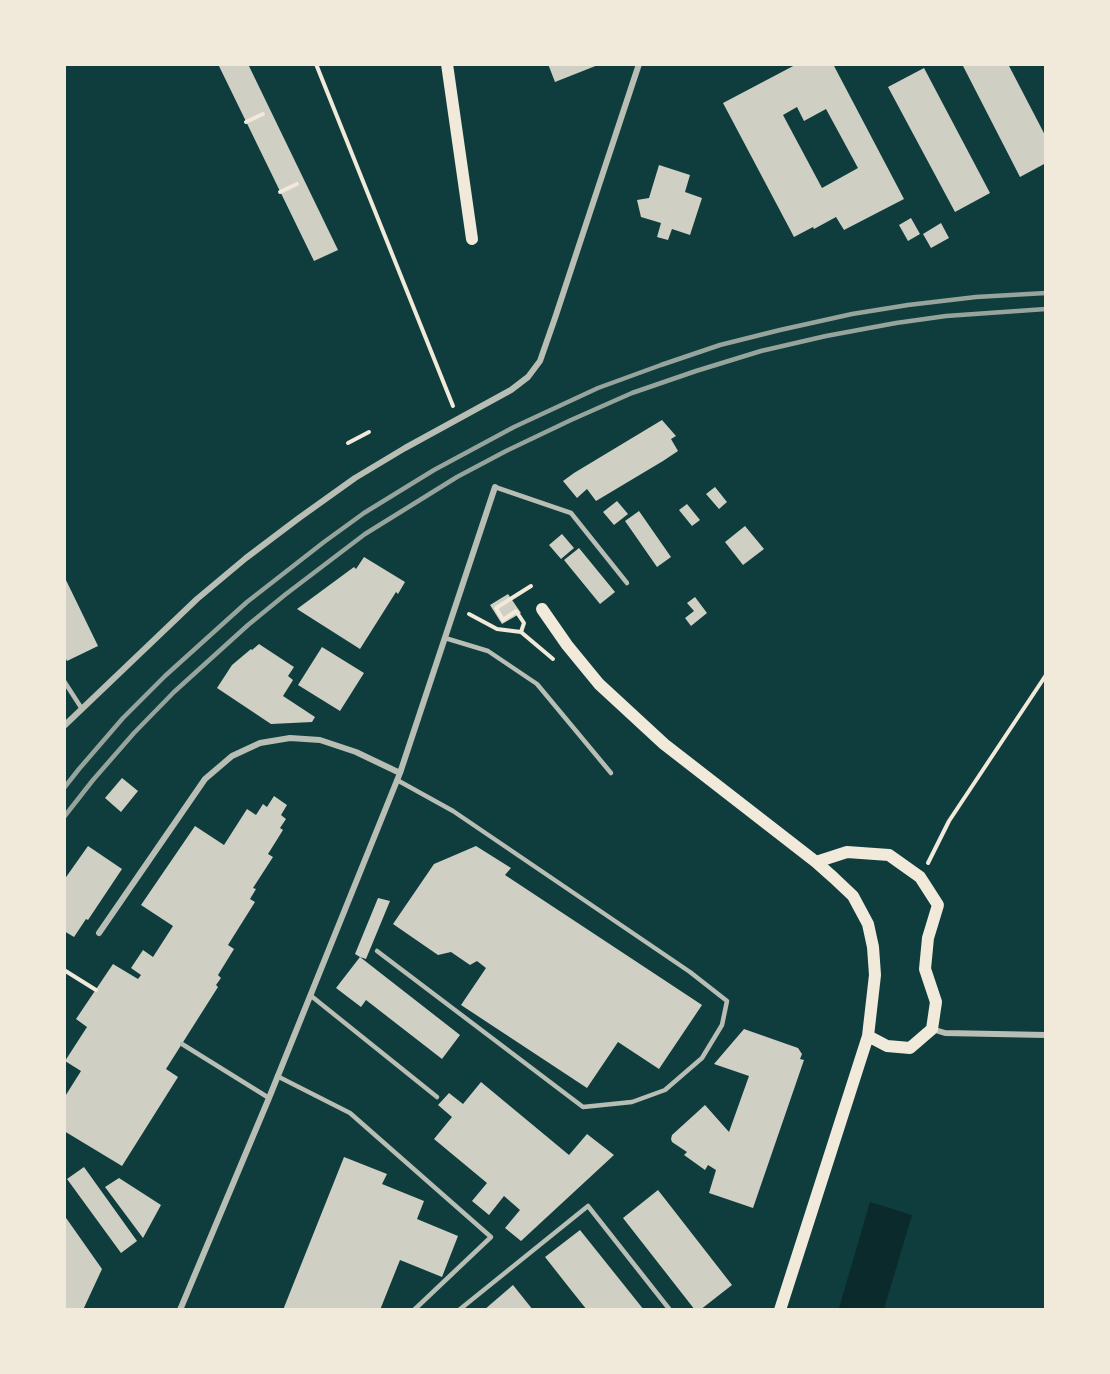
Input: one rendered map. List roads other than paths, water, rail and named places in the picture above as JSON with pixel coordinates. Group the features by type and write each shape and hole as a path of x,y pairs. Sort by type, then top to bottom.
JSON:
{"main road":[{"path":"447,64 472,239"},
{"path":"542,609 567,645 599,684 656,737 816,862 853,896 868,924 873,947 875,975 868,1036 780,1310"},
{"path":"816,862 847,852 889,855 920,877 938,904 928,938 925,969 936,1002 932,1029 910,1048 887,1046 868,1036"}],"street":[{"path":"64,726 197,599 298,518 355,478 511,390 528,376 540,361 639,64"},
{"path":"180,1310 398,776 495,487"},
{"path":"99,933 205,779 232,756 260,743 290,738 320,740 356,752 398,776"},
{"path":"932,1029 945,1033 1046,1035"}],"lane":[{"path":"495,487 571,513 627,583"},
{"path":"445,638 488,651 537,684 611,773"},
{"path":"64,681 82,709"},
{"path":"377,951 583,1107 632,1102 665,1090 702,1058 722,1025 727,1001 690,972 398,776"},
{"path":"310,996 437,1097"},
{"path":"182,1044 268,1098"},
{"path":"277,1076 350,1113 491,1238 414,1310"},
{"path":"459,1310 588,1206 670,1310"}],"water":[{"path":"870,1202 912,1215 884,1309 839,1308"}],"railway":[{"path":"64,788 123,718 165,676 247,602 364,513 434,470 514,427 598,388 720,345 852,314 908,305 976,297 1046,293"},
{"path":"64,817 134,733 174,692 248,625 365,534 457,477 506,451 632,393 761,351 896,323 946,316 1046,309"}]}
